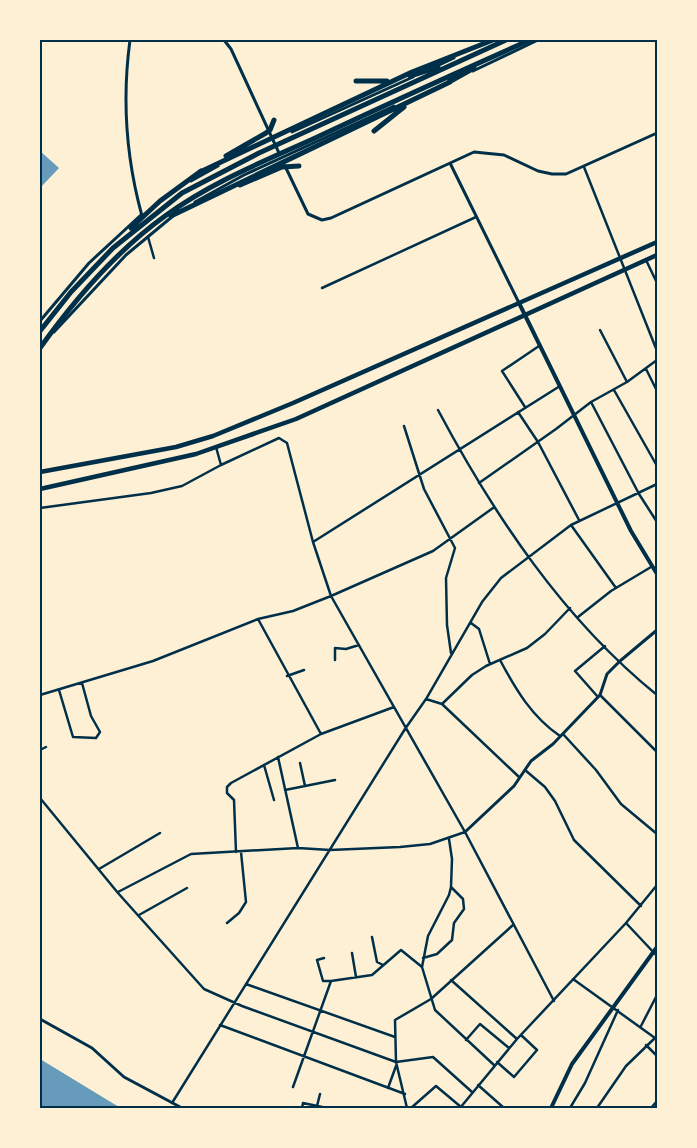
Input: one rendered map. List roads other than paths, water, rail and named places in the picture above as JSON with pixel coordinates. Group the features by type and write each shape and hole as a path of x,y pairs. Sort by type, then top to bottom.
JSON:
{"highway":[{"path":"200,172 439,61 493,40"},
{"path":"356,81 381,82 410,76 449,63 504,40"},
{"path":"113,248 156,212 210,177 504,40"},
{"path":"40,348 79,297 119,255 164,216 213,186 530,40"},
{"path":"374,132 410,104 505,51"},
{"path":"119,255 166,218 450,82"},
{"path":"40,330 71,292 160,201 200,172 266,133 270,130 274,120"},
{"path":"213,195 282,167 299,166"}],"main road":[{"path":"40,472 176,447 213,436 293,403 657,242"},
{"path":"40,489 196,454 296,419 657,255"},
{"path":"519,303 618,504 657,574"},
{"path":"551,1108 572,1064 657,947"}],"street":[{"path":"130,40 127,79 127,135 134,186 154,258"},
{"path":"224,40 231,49 308,214 322,220 331,218 474,152 504,155 538,171 566,174 657,133"},
{"path":"40,321 89,263 141,215 201,175 273,140 493,40"},
{"path":"40,343 50,337 105,275 148,235 207,194 538,40"},
{"path":"450,163 519,303"},
{"path":"584,167 657,351"},
{"path":"322,288 476,217"},
{"path":"646,260 657,282"},
{"path":"40,330 50,337"},
{"path":"600,330 627,382"},
{"path":"525,408 502,371 539,346"},
{"path":"479,483 591,402 627,382 657,360"},
{"path":"646,369 657,391"},
{"path":"313,542 458,448 560,386"},
{"path":"614,390 657,466"},
{"path":"591,402 639,494 657,522"},
{"path":"438,410 493,508 529,556 578,617 620,661 657,695"},
{"path":"518,412 538,442 580,520"},
{"path":"404,426 431,505 455,548 446,578 447,626 451,653"},
{"path":"40,508 151,493 174,488 279,438 287,443 313,542 331,596 465,832 554,1000"},
{"path":"216,447 221,465"},
{"path":"171,1104 405,729 426,699 482,602 501,578 571,525 657,484"},
{"path":"40,695 154,661 258,619 293,611 331,596 433,551 493,508"},
{"path":"571,525 616,588"},
{"path":"578,617 616,588 654,567"},
{"path":"442,704 472,675 490,664 527,648 545,634 570,608"},
{"path":"258,619 287,676 321,734"},
{"path":"471,623 479,629 490,664"},
{"path":"118,892 191,854 298,848 330,850 430,844 465,832 514,786 531,761 562,736 599,696 608,674 620,661 657,630"},
{"path":"335,660 335,648 346,649 359,645"},
{"path":"605,646 575,672 657,752"},
{"path":"500,660 532,713 544,725 562,736 596,770 622,804 657,834"},
{"path":"287,676 304,670"},
{"path":"59,690 73,737 96,738 100,732 91,716 82,683"},
{"path":"426,699 442,704 519,777"},
{"path":"236,852 234,800 227,793 227,787 321,734 394,707"},
{"path":"40,750 46,747"},
{"path":"278,757 298,848"},
{"path":"300,763 305,786"},
{"path":"264,765 274,800"},
{"path":"525,770 545,787 555,800 574,840 641,906"},
{"path":"285,790 335,780"},
{"path":"40,798 118,892 204,989 397,1063 433,1057 472,1092"},
{"path":"99,869 160,833"},
{"path":"449,838 452,859 451,887 449,895 428,936 423,958 422,967 431,999 435,1010 443,1019 466,1040 514,1077 537,1050 520,1036"},
{"path":"227,923 239,913 246,902 241,852"},
{"path":"411,1108 436,1086 460,1107 509,1048 626,923 657,885"},
{"path":"423,958 436,954 452,940 454,923 464,910 463,899 451,887"},
{"path":"139,914 187,888"},
{"path":"626,923 657,956"},
{"path":"407,1108 397,1063 395,1020 431,999 513,924"},
{"path":"372,937 377,962 383,965"},
{"path":"324,958 317,960 323,980 331,981 372,975 401,950 422,967"},
{"path":"352,952 356,977"},
{"path":"573,979 656,1037 626,1066 597,1108"},
{"path":"452,980 517,1039"},
{"path":"293,1087 331,981"},
{"path":"246,984 395,1037"},
{"path":"641,1026 657,995"},
{"path":"570,1108 585,1083 618,1010"},
{"path":"40,1019 92,1048 124,1077 171,1104 182,1108"},
{"path":"220,1024 404,1094"},
{"path":"466,1040 480,1024 509,1048"},
{"path":"646,1046 657,1056"},
{"path":"388,1088 397,1063"},
{"path":"478,1085 504,1108"},
{"path":"317,1106 320,1094"},
{"path":"651,1108 657,1101"},
{"path":"302,1108 303,1103 327,1108"}],"water":[{"path":"40,151 59,168 40,188"},
{"path":"40,1059 114,1104 121,1108 40,1108"}]}
